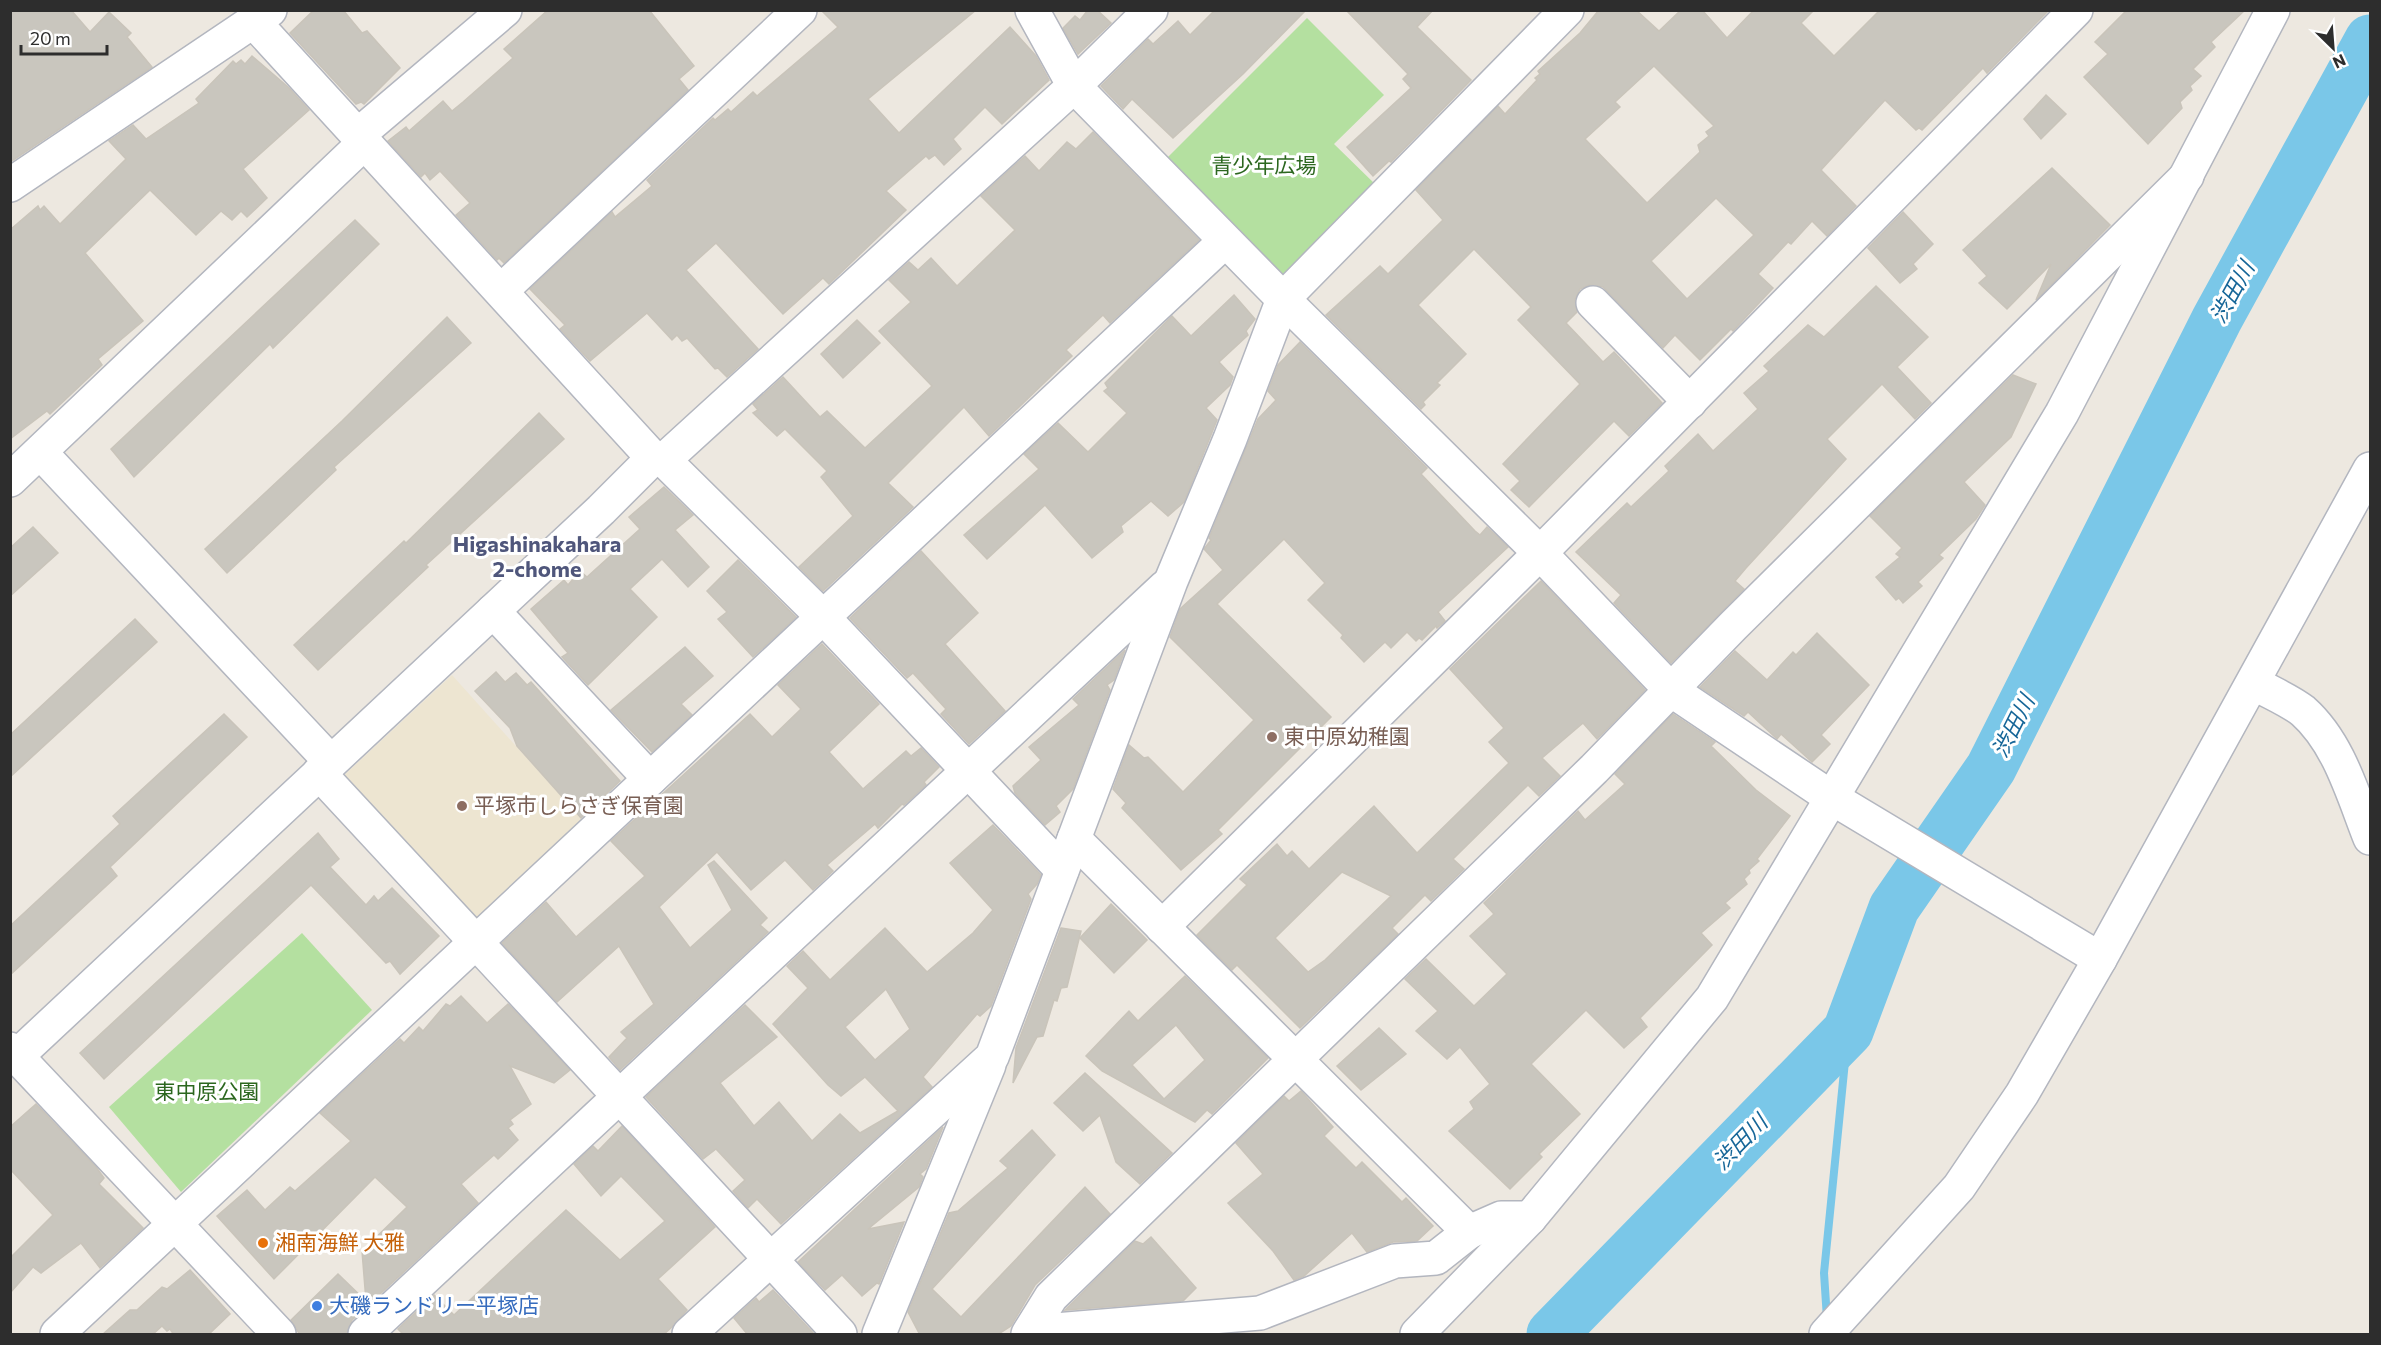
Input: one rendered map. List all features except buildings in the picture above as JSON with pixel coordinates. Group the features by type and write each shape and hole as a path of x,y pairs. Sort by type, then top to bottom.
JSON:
{"street":[{"path":"10,480 362,139 505,10"},
{"path":"501,291 800,10"},
{"path":"1032,10 1074,86 1225,241 1540,553 1671,690 1832,798 2100,959"},
{"path":"279,1335 175,1223 15,1061 493,611 658,459 1074,86 1151,10"},
{"path":"879,1335 992,1058 1171,582 1230,439 1283,298 1567,10"},
{"path":"1162,927 1540,553 2076,10"},
{"path":"1417,1335 1530,1218 1712,998 2062,412 2274,10"},
{"path":"10,185 262,16 362,139 658,459 823,617 1062,870"},
{"path":"1029,1333 1051,1297 1296,1060 1671,690 2187,176"},
{"path":"57,1335 475,941 1225,241"},
{"path":"1593,303 1690,402"},
{"path":"40,452 325,768 475,941 840,1335"},
{"path":"1826,1335 1888,1269 1959,1187 2022,1094 2254,683 2370,469"},
{"path":"365,1335 1171,582"},
{"path":"493,611 650,779"},
{"path":"2254,683 2301,709 2320,729 2341,766 2370,838"},
{"path":"1074,839 1469,1232"},
{"path":"689,1335 992,1058"},
{"path":"1029,1333 1148,1328 1260,1313 1395,1261 1436,1258 1469,1232 1501,1218 1530,1218"}],"shaded area":[{"name":"平塚市しらさぎ保育園","path":"452,675 586,824 479,926 339,780"}],"green space":[{"name":"青少年広場","path":"1307,18 1384,95 1334,144 1377,186 1284,278 1159,166"},
{"name":"東中原公園","path":"302,933 372,1010 181,1192 109,1107"}],"waterway":[{"name":"渋田川","path":"1552,1334 1848,1031 1894,908 1991,768 2217,319 2370,40"},
{"path":"1827,1319 1824,1273 1848,1031"}],"place":[{"name":"東中原幼稚園","path":"1272,737"},
{"name":"平塚市しらさぎ保育園","path":"462,806"},
{"name":"湘南海鮮 大雅","path":"263,1243"},
{"name":"大磯ランドリー平塚店","path":"317,1306"}],"district":[{"name":"Higashinakahara 2-chome","path":"537,556"}]}
